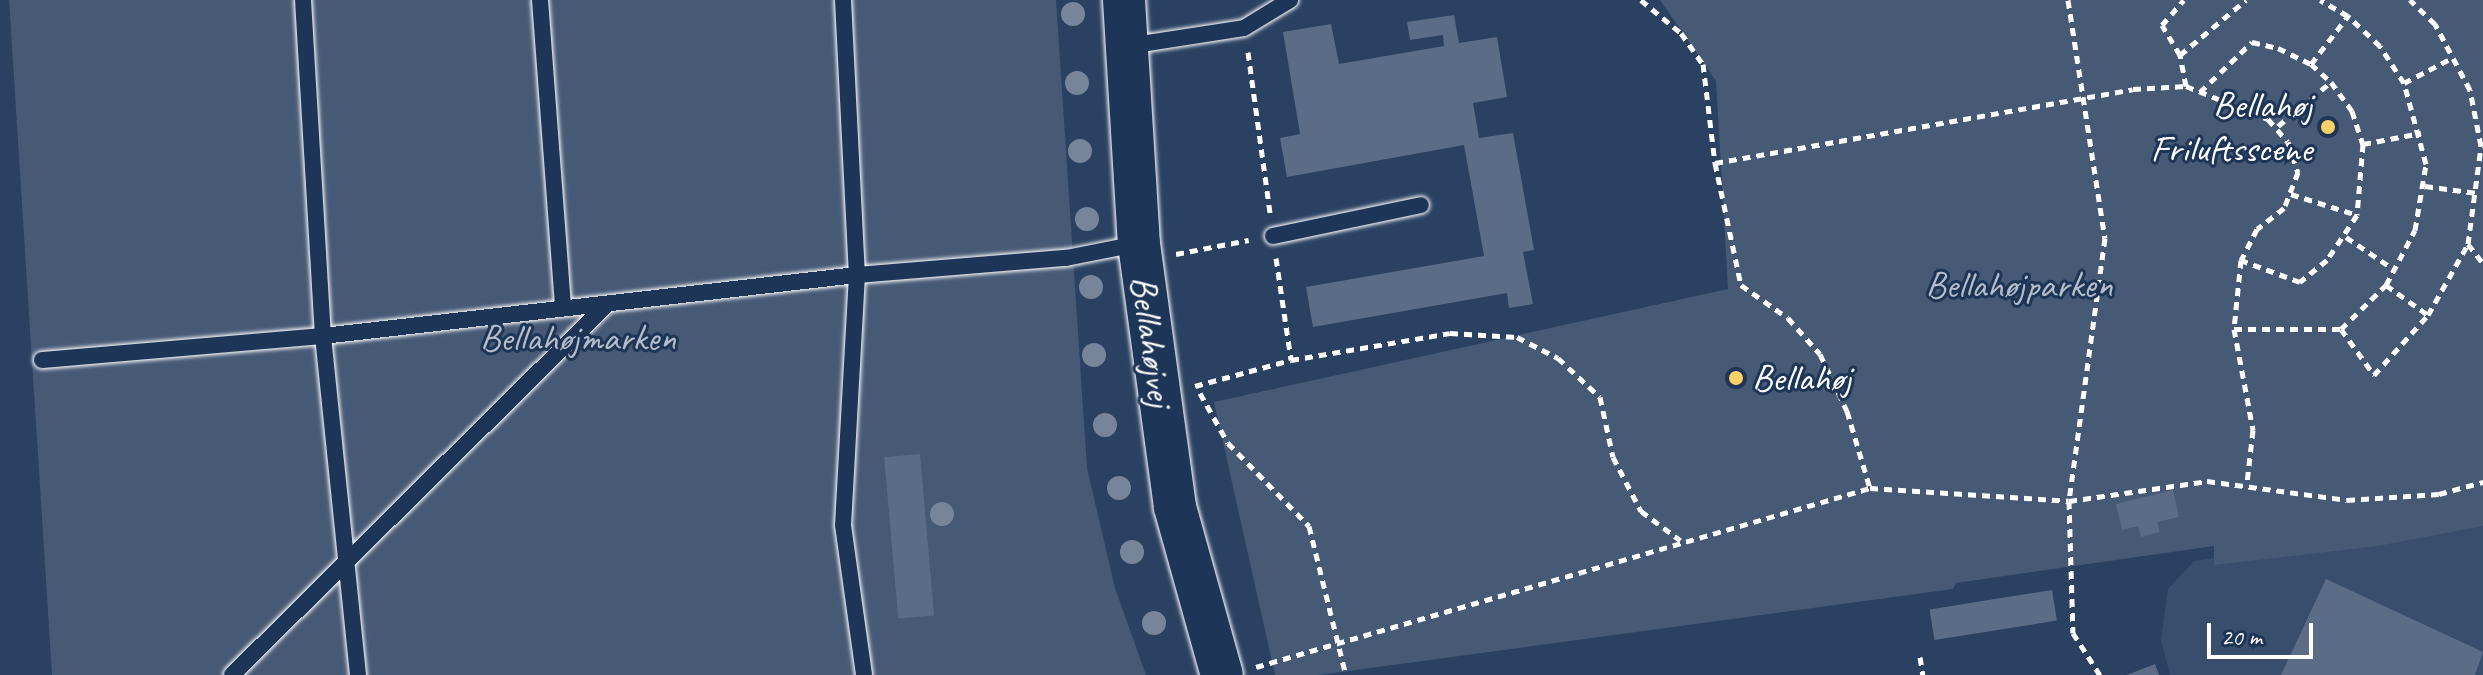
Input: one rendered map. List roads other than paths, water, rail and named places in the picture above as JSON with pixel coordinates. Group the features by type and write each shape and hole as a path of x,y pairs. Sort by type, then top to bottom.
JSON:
{"street":[{"name":"Bellahøjvej","path":"1124,0 1139,244 1179,391 1175,507 1232,673"}],"lane":[{"path":"303,0 323,336 358,675"},
{"path":"540,0 563,308"},
{"path":"843,0 857,275 843,525 864,675"},
{"path":"1127,46 1244,28 1290,0"},
{"path":"1273,236 1421,205"},
{"path":"42,360 323,336 857,275 1066,258 1139,244"},
{"path":"232,675 606,305"}],"place":[{"name":"Bellahøj Friluftsscene","path":"2328,127"},
{"name":"Bellahøj","path":"1736,378"}],"park label":[{"name":"Bellahøjparken","path":"2019,285"},
{"name":"Bellahøjmarken","path":"578,338"}]}
